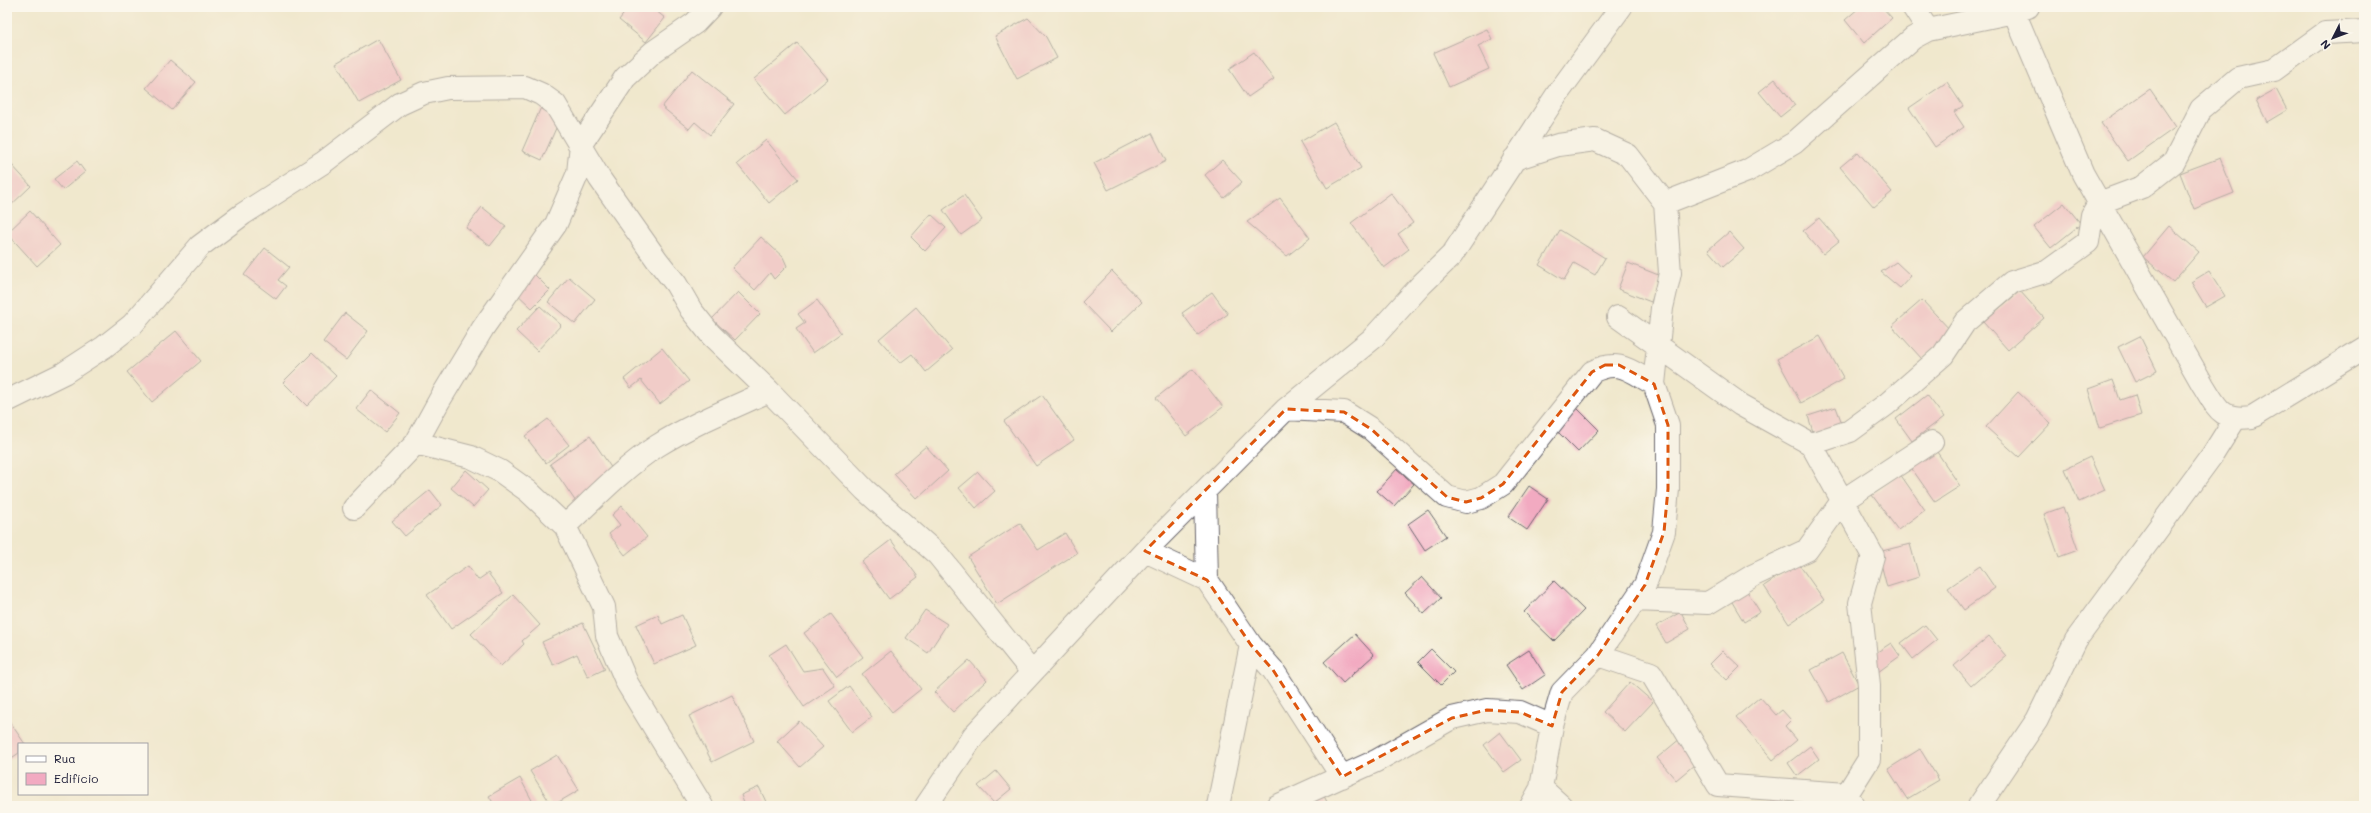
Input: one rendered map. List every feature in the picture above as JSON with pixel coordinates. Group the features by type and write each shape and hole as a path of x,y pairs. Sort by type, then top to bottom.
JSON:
{"street":[{"path":"354,508 416,443 439,400 483,328 556,224 578,172 581,144 625,78 654,52 695,23 710,7"},
{"path":"926,806 974,735 1145,551 1286,409 1372,339 1422,284 1452,255 1558,93 1621,7"},
{"path":"1913,7 1928,30"},
{"path":"1665,203 1747,170 1794,144 1913,38 1928,30 2021,10 2083,174 2212,399 2223,414 2235,419 2252,417 2364,348"},
{"path":"1810,444 1850,431 1875,413 1943,355 1966,322 2012,282 2048,271 2088,242 2092,215 2099,203 2142,187 2174,162 2201,109 2238,78 2274,70 2325,33 2364,31"},
{"path":"7,401 64,373 104,347 132,325 200,246 243,214 324,162 400,104 424,93 448,88 525,87 541,94 555,104 581,144 600,179 657,260 676,284 691,310 711,334 769,391 865,490 938,555 1032,672"},
{"path":"1514,159 1558,145 1595,140 1628,155 1665,203 1670,273 1662,308 1654,384 1668,425 1668,489 1664,532 1645,584 1635,600 1598,655 1562,692 1552,726 1536,797 1560,806"},
{"path":"1598,655 1651,673 1718,785 1851,800 1869,759 1869,685 1860,603 1873,556 1810,444 1741,405 1618,317"},
{"path":"1286,409 1344,412 1371,429 1447,497 1466,502 1481,498 1503,484 1592,372 1605,365 1618,365 1654,384"},
{"path":"565,526 635,462 656,446 769,391"},
{"path":"1979,806 2037,720 2076,640 2213,454 2235,419"},
{"path":"1635,600 1708,603 1754,575 1807,550 1842,501 1932,442"},
{"path":"416,443 471,456 500,471 528,491 565,526 604,607 607,636 624,676 702,806"},
{"path":"1205,491 1208,541 1207,580"},
{"path":"1145,551 1207,580 1251,645 1273,670 1342,777"},
{"path":"1218,806 1251,645"},
{"path":"1277,806 1376,761 1452,718 1487,710 1520,712 1552,726"}],"highlighted area":[{"path":"1605,365 1619,365 1654,384 1668,425 1668,489 1664,532 1645,585 1598,655 1562,692 1552,726 1520,712 1487,710 1452,718 1342,777 1273,670 1251,645 1207,580 1145,551 1286,409 1344,412 1371,429 1447,497 1466,502 1481,498 1503,484 1592,372"}],"building":[{"path":"629,7 651,7 665,18 646,42 619,20"},
{"path":"1860,7 1882,7 1892,18 1864,43 1845,20"},
{"path":"1028,18 1046,37 1057,58 1017,79 995,36"},
{"path":"1487,29 1492,39 1478,46 1489,69 1449,87 1433,53"},
{"path":"378,39 401,80 359,103 336,63"},
{"path":"797,43 828,79 785,115 754,79"},
{"path":"1254,52 1274,79 1248,97 1229,69"},
{"path":"170,60 196,82 172,110 146,88"},
{"path":"692,70 734,104 710,135 695,122 689,129 662,107"},
{"path":"1775,79 1795,105 1780,117 1759,92"},
{"path":"1947,82 1963,106 1954,112 1964,127 1935,147 1909,108"},
{"path":"2150,89 2176,127 2128,161 2101,123"},
{"path":"2276,89 2287,110 2267,122 2256,100"},
{"path":"542,105 560,119 542,160 522,151"},
{"path":"1334,122 1361,168 1327,188 1300,142"},
{"path":"1152,133 1166,161 1108,190 1094,163"},
{"path":"766,140 798,179 769,203 737,164"},
{"path":"1858,152 1892,192 1874,207 1840,167"},
{"path":"2220,158 2234,193 2194,209 2180,173"},
{"path":"1222,160 1242,182 1224,198 1205,175"},
{"path":"77,161 85,172 63,190 54,179"},
{"path":"11,164 31,186 7,209 7,168"},
{"path":"1391,193 1413,223 1398,234 1409,249 1384,268 1351,223"},
{"path":"964,195 982,220 961,235 943,210"},
{"path":"1280,198 1310,238 1287,256 1247,222"},
{"path":"2064,203 2081,224 2051,248 2034,227"},
{"path":"482,207 506,226 490,246 466,228"},
{"path":"30,211 60,245 37,266 7,233"},
{"path":"931,214 946,228 925,251 911,237"},
{"path":"1819,218 1839,241 1823,254 1803,231"},
{"path":"2169,226 2199,252 2173,282 2143,257"},
{"path":"1560,230 1605,258 1595,275 1574,263 1564,280 1539,265"},
{"path":"1729,232 1744,249 1723,267 1708,250"},
{"path":"761,237 783,257 787,266 774,279 770,273 755,290 732,268"},
{"path":"265,248 289,267 278,280 286,286 276,299 244,275"},
{"path":"1896,262 1911,276 1900,288 1881,272"},
{"path":"1628,263 1661,276 1651,302 1618,289"},
{"path":"531,271 550,290 532,308 513,290"},
{"path":"1112,271 1142,302 1111,332 1082,302"},
{"path":"2209,271 2225,296 2206,307 2191,282"},
{"path":"569,277 595,299 575,324 548,302"},
{"path":"2020,291 2044,318 2008,350 1983,322"},
{"path":"738,292 760,314 735,340 712,319"},
{"path":"1212,292 1228,314 1198,335 1182,313"},
{"path":"817,300 841,333 813,353 796,329 805,323 798,314"},
{"path":"1922,300 1952,332 1922,359 1892,326"},
{"path":"540,306 561,325 537,351 516,331"},
{"path":"916,307 952,350 926,372 912,354 900,363 879,339"},
{"path":"345,313 368,331 346,360 323,342"},
{"path":"176,331 201,361 152,402 127,372"},
{"path":"1820,336 1844,379 1801,403 1777,359"},
{"path":"2140,336 2157,371 2135,382 2118,347"},
{"path":"662,348 689,381 660,404 641,380 631,388 624,379"},
{"path":"312,353 336,376 307,406 283,382"},
{"path":"1193,369 1223,407 1186,436 1156,398"},
{"path":"2113,380 2120,400 2135,395 2141,415 2100,428 2088,389"},
{"path":"371,390 400,413 385,432 356,409"},
{"path":"2018,392 2051,423 2019,457 1986,427"},
{"path":"1042,395 1074,440 1036,466 1004,421"},
{"path":"1927,395 1944,417 1912,441 1896,419"},
{"path":"1836,407 1843,426 1814,435 1808,416"},
{"path":"1577,408 1599,430 1578,452 1556,430"},
{"path":"548,419 569,445 546,463 525,436"},
{"path":"590,436 616,475 576,502 550,464"},
{"path":"926,446 948,471 917,499 894,474"},
{"path":"1935,449 1960,486 1935,502 1910,466"},
{"path":"2090,457 2105,490 2079,502 2065,469"},
{"path":"1397,469 1414,484 1394,506 1377,491"},
{"path":"466,470 488,490 473,507 451,488"},
{"path":"978,472 995,491 976,508 959,488"},
{"path":"1900,474 1925,510 1898,530 1872,495"},
{"path":"1529,486 1548,499 1527,530 1508,517"},
{"path":"430,490 442,505 405,536 392,521"},
{"path":"622,506 647,537 625,555 609,534 620,525 612,515"},
{"path":"2063,507 2078,550 2059,557 2044,514"},
{"path":"1428,510 1446,536 1425,550 1408,524"},
{"path":"1020,523 1038,550 1065,533 1077,553 997,604 968,557"},
{"path":"891,540 918,577 889,599 862,562"},
{"path":"1910,544 1919,577 1887,587 1878,552"},
{"path":"1798,563 1824,600 1789,624 1764,586"},
{"path":"468,566 478,580 488,573 503,593 451,629 427,595"},
{"path":"1980,566 1995,588 1964,610 1948,588"},
{"path":"1422,577 1441,598 1424,614 1405,593"},
{"path":"1554,581 1584,610 1554,641 1524,612"},
{"path":"1745,588 1760,612 1744,622 1729,597"},
{"path":"513,595 540,625 522,641 524,644 501,666 471,634"},
{"path":"925,610 947,624 928,653 906,638"},
{"path":"1681,612 1690,629 1666,643 1656,626"},
{"path":"831,614 863,657 837,677 804,633"},
{"path":"658,615 662,624 682,615 696,645 654,664 636,625"},
{"path":"583,623 605,669 588,677 577,654 553,665 542,642"},
{"path":"1925,625 1937,640 1913,659 1901,643"},
{"path":"1355,634 1374,655 1343,683 1324,662"},
{"path":"1989,636 2006,656 1971,686 1954,666"},
{"path":"1891,643 1900,656 1878,672 1868,658"},
{"path":"786,644 803,671 823,668 835,686 804,707 769,655"},
{"path":"1431,649 1454,672 1441,685 1418,662"},
{"path":"1529,650 1545,675 1523,690 1506,665"},
{"path":"891,651 921,689 892,712 862,674"},
{"path":"1723,651 1740,667 1727,680 1710,664"},
{"path":"1842,653 1859,685 1829,702 1811,670"},
{"path":"969,660 987,680 953,712 934,692"},
{"path":"1630,682 1653,702 1625,732 1603,712"},
{"path":"849,686 872,717 852,732 829,701"},
{"path":"732,695 754,741 712,762 689,716"},
{"path":"1760,697 1776,715 1782,710 1791,720 1785,726 1797,740 1773,760 1736,717"},
{"path":"7,718 24,743 18,743 18,754 7,761"},
{"path":"799,721 823,747 800,767 777,741"},
{"path":"1500,732 1521,760 1504,772 1484,745"},
{"path":"1681,738 1700,760 1676,780 1657,758"},
{"path":"1810,746 1819,759 1797,776 1788,763"},
{"path":"1920,749 1939,780 1907,799 1888,769"},
{"path":"557,755 579,790 552,806 530,771"},
{"path":"996,771 1011,789 994,803 978,786"},
{"path":"520,778 535,806 495,806 489,796"},
{"path":"759,787 768,806 745,806 741,795"},
{"path":"1778,795 1786,806 1764,806"},
{"path":"1324,796 1329,806 1305,806"}]}
